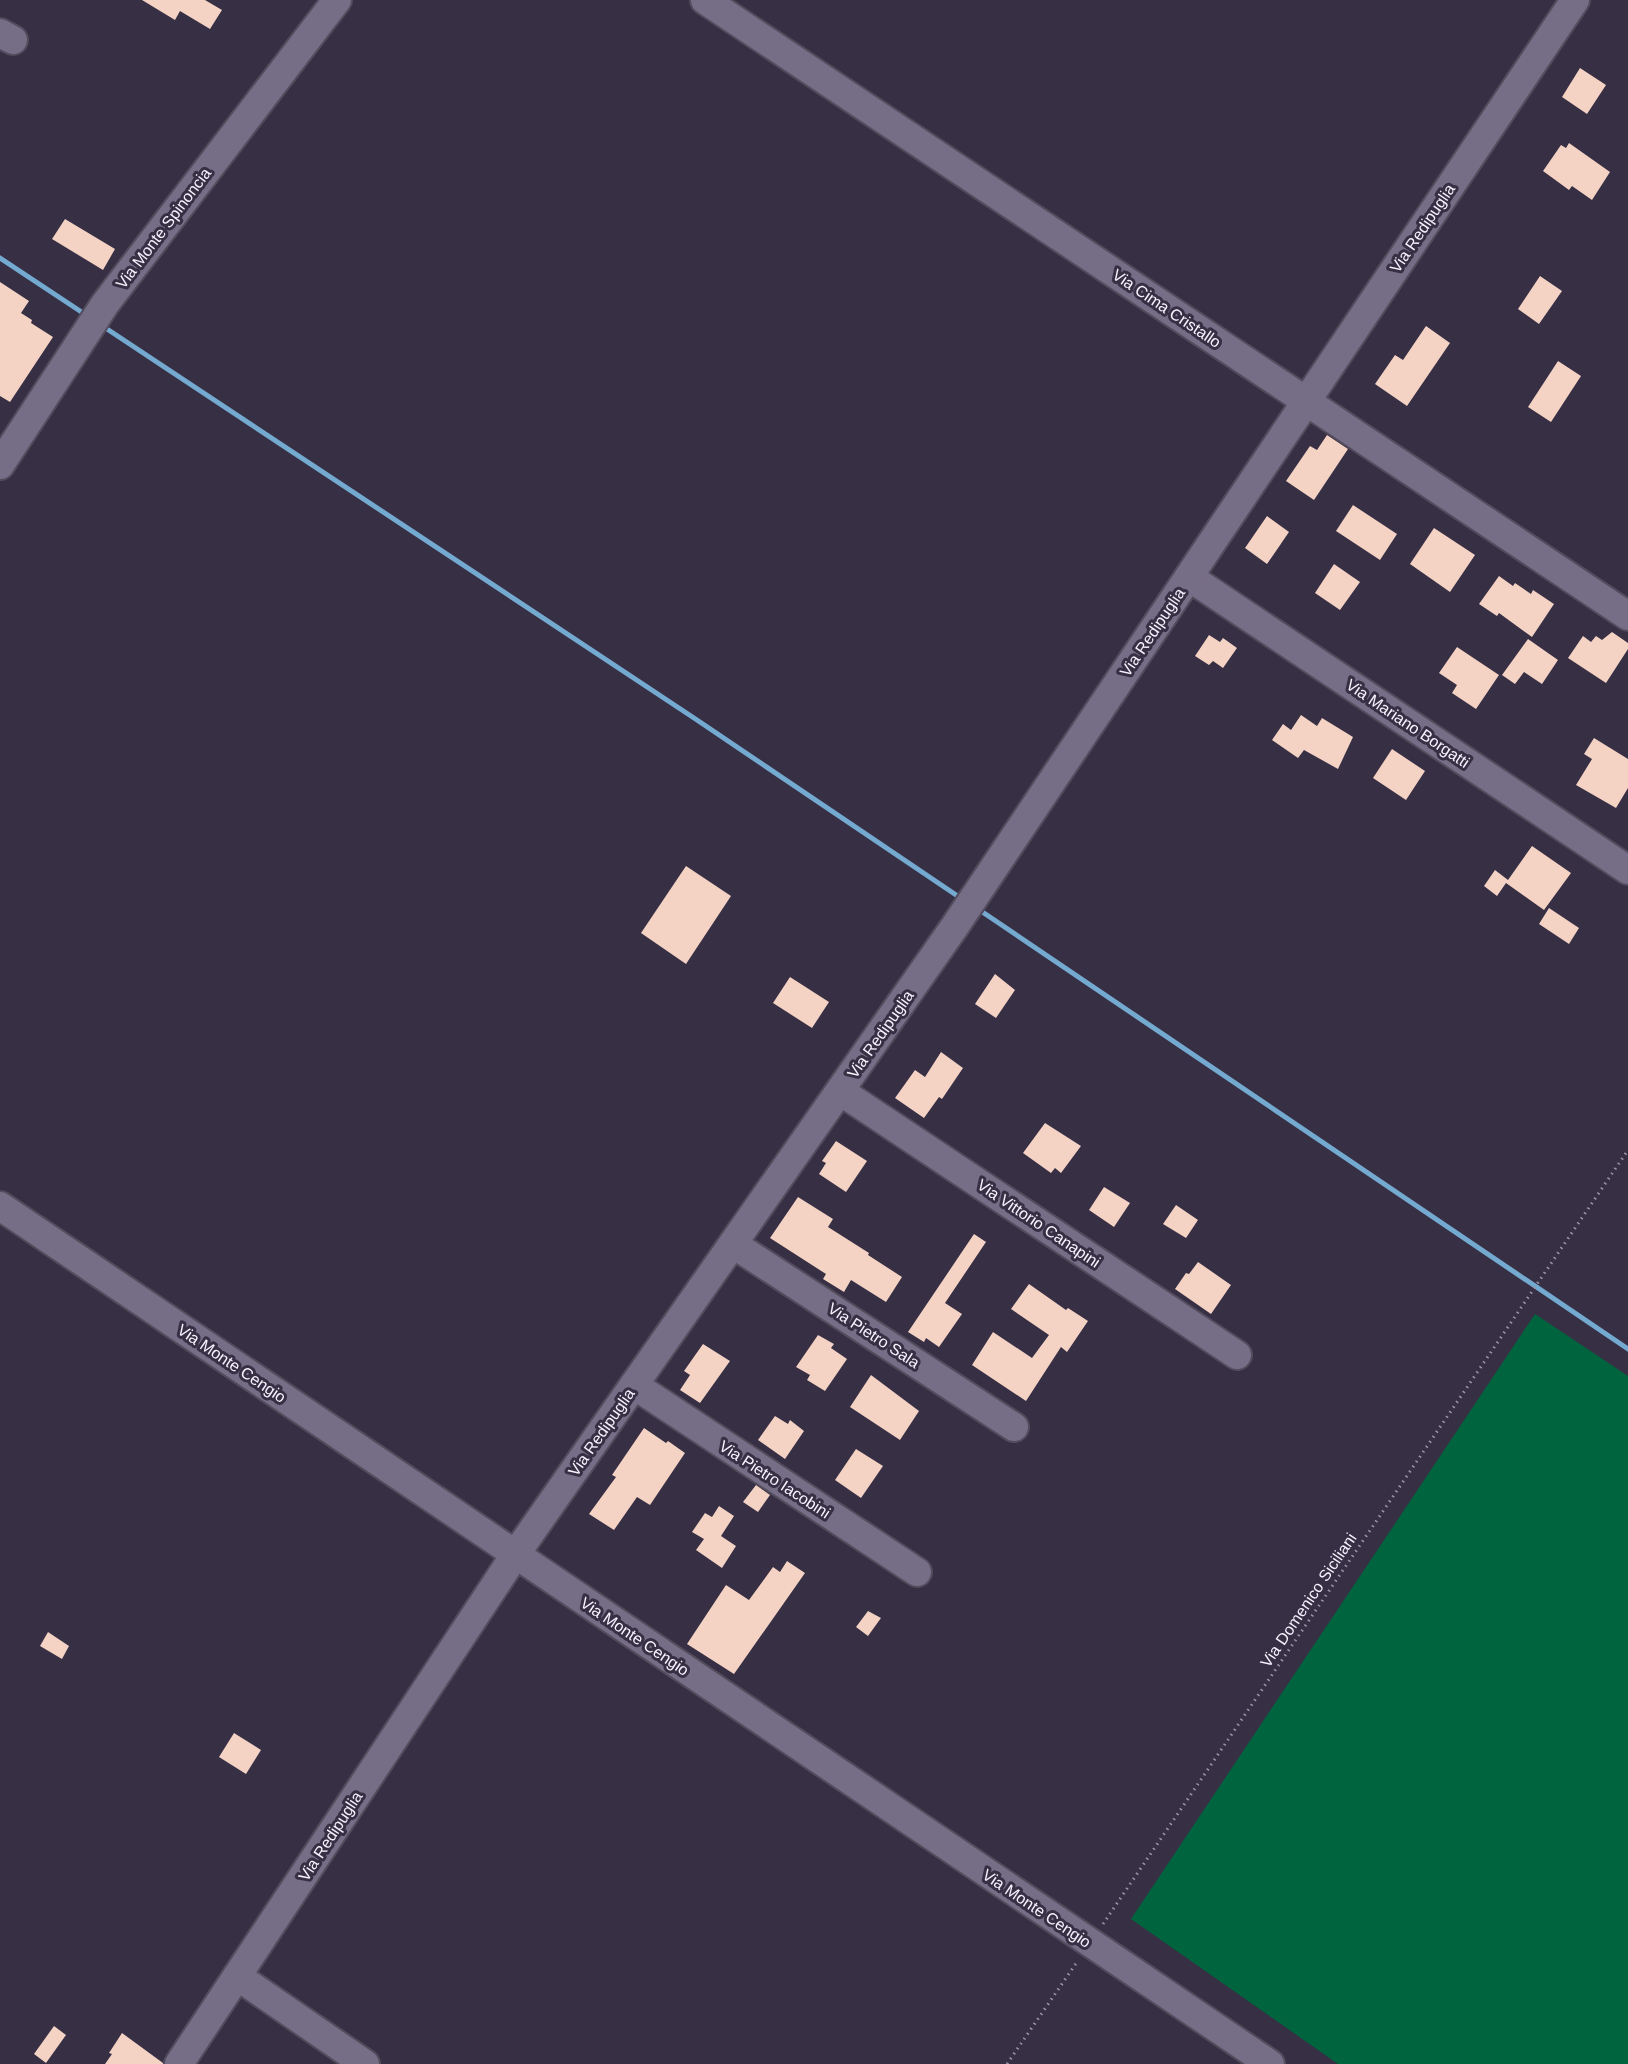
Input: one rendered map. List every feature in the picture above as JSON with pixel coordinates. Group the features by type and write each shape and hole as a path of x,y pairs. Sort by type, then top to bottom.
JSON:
{"street":[{"name":"Via Monte Spinoncia","path":"0,465 105,304 337,0"},
{"name":"Via Cima Cristallo","path":"705,0 1628,616"},
{"name":"Via Redipuglia","path":"179,2064 515,1555 956,926 1575,0"},
{"name":"Via Mariano Borgatti","path":"1188,577 1628,870"},
{"name":"Via Vittorio Canapini","path":"840,1090 1237,1355"},
{"name":"Via Monte Cengio","path":"0,1206 1270,2064"},
{"name":"Via Pietro Sala","path":"733,1244 1014,1427"},
{"name":"Via Pietro Iacobini","path":"634,1385 917,1572"},
{"path":"237,1976 365,2064"}],"path":[{"name":"Via Domenico Siciliani","path":"1007,2064 1628,1150"}],"green space":[{"path":"1535,1314 1628,1376 1628,2064 1338,2064 1131,1919"}],"building":[{"path":"142,0 205,0 222,10 210,29 180,11 175,20"},
{"path":"1580,68 1606,85 1587,114 1562,97"},
{"path":"1569,143 1610,172 1592,200 1572,186 1569,190 1543,171 1561,145 1566,148"},
{"path":"65,219 115,249 103,270 52,239"},
{"path":"1540,276 1562,291 1539,324 1518,309"},
{"path":"0,282 29,301 21,313 32,320 31,323 53,337 10,402 0,396"},
{"path":"1426,326 1450,343 1407,406 1375,384 1395,355 1403,360"},
{"path":"1558,361 1581,376 1551,422 1528,407"},
{"path":"1327,435 1348,449 1314,500 1286,481 1310,446 1317,450"},
{"path":"1353,505 1397,534 1380,560 1336,531"},
{"path":"1267,516 1289,532 1267,564 1245,548"},
{"path":"1434,528 1475,555 1450,592 1410,564"},
{"path":"1334,564 1360,582 1340,610 1315,593"},
{"path":"1499,576 1513,586 1515,583 1531,594 1533,590 1554,604 1532,637 1499,613 1497,616 1479,604"},
{"path":"1612,632 1628,643 1628,649 1606,683 1568,658 1583,636 1591,642 1596,636 1602,640"},
{"path":"1209,635 1220,642 1223,638 1237,648 1223,668 1213,661 1209,665 1195,656"},
{"path":"1528,639 1558,660 1542,684 1524,672 1515,684 1502,675"},
{"path":"1457,647 1499,675 1476,709 1452,693 1457,685 1439,673"},
{"path":"1301,715 1317,726 1322,718 1353,737 1338,769 1304,750 1298,758 1272,740 1283,724 1291,730"},
{"path":"1594,738 1628,759 1628,788 1616,808 1576,785 1592,759 1584,754"},
{"path":"1392,749 1425,771 1406,800 1373,778"},
{"path":"1532,846 1571,873 1544,910 1506,883 1497,896 1484,886 1495,870 1508,880"},
{"path":"686,866 731,896 686,964 641,933"},
{"path":"1549,908 1579,928 1569,944 1539,924"},
{"path":"995,974 1015,990 996,1018 975,1004"},
{"path":"790,977 829,1002 812,1028 773,1003"},
{"path":"941,1052 963,1068 942,1099 939,1097 924,1118 895,1098 915,1070 925,1077"},
{"path":"1045,1123 1081,1146 1061,1173 1055,1168 1051,1173 1023,1153"},
{"path":"836,1141 867,1161 846,1192 819,1174 826,1163 822,1161"},
{"path":"1104,1187 1130,1203 1114,1227 1089,1210"},
{"path":"798,1197 833,1219 828,1227 902,1277 886,1302 851,1280 844,1292 823,1279 826,1274 770,1238"},
{"path":"1176,1205 1198,1220 1186,1238 1163,1224"},
{"path":"974,1234 986,1242 945,1303 962,1314 939,1347 926,1338 924,1342 908,1332"},
{"path":"1198,1262 1231,1285 1211,1314 1175,1289 1186,1273 1189,1274"},
{"path":"1029,1284 1066,1310 1068,1308 1088,1321 1067,1352 1061,1347 1026,1401 972,1365 993,1332 1032,1358 1049,1335 1011,1309"},
{"path":"818,1335 834,1344 831,1348 847,1359 825,1391 807,1380 810,1375 796,1367"},
{"path":"703,1344 730,1361 700,1403 680,1390 690,1375 684,1371"},
{"path":"871,1375 919,1411 900,1440 850,1407"},
{"path":"775,1416 788,1424 790,1420 804,1431 785,1459 758,1440"},
{"path":"644,1428 685,1453 650,1505 637,1497 614,1530 589,1514 616,1477 612,1475"},
{"path":"856,1449 883,1466 861,1498 835,1480"},
{"path":"756,1485 770,1495 758,1512 743,1502"},
{"path":"719,1506 734,1516 721,1536 736,1546 722,1568 696,1550 704,1539 692,1532 705,1513 712,1517"},
{"path":"787,1561 805,1573 734,1674 687,1644 726,1585 749,1600 773,1567 780,1572"},
{"path":"868,1611 881,1618 868,1636 856,1627"},
{"path":"48,1632 69,1646 62,1659 40,1646"},
{"path":"234,1733 261,1750 246,1774 219,1757"},
{"path":"54,2026 66,2035 46,2063 34,2054"},
{"path":"122,2033 163,2063 163,2064 105,2064"}],"waterway":[{"path":"0,258 86,315"},
{"path":"101,325 697,720 962,899"},
{"path":"978,909 1628,1349"}]}
